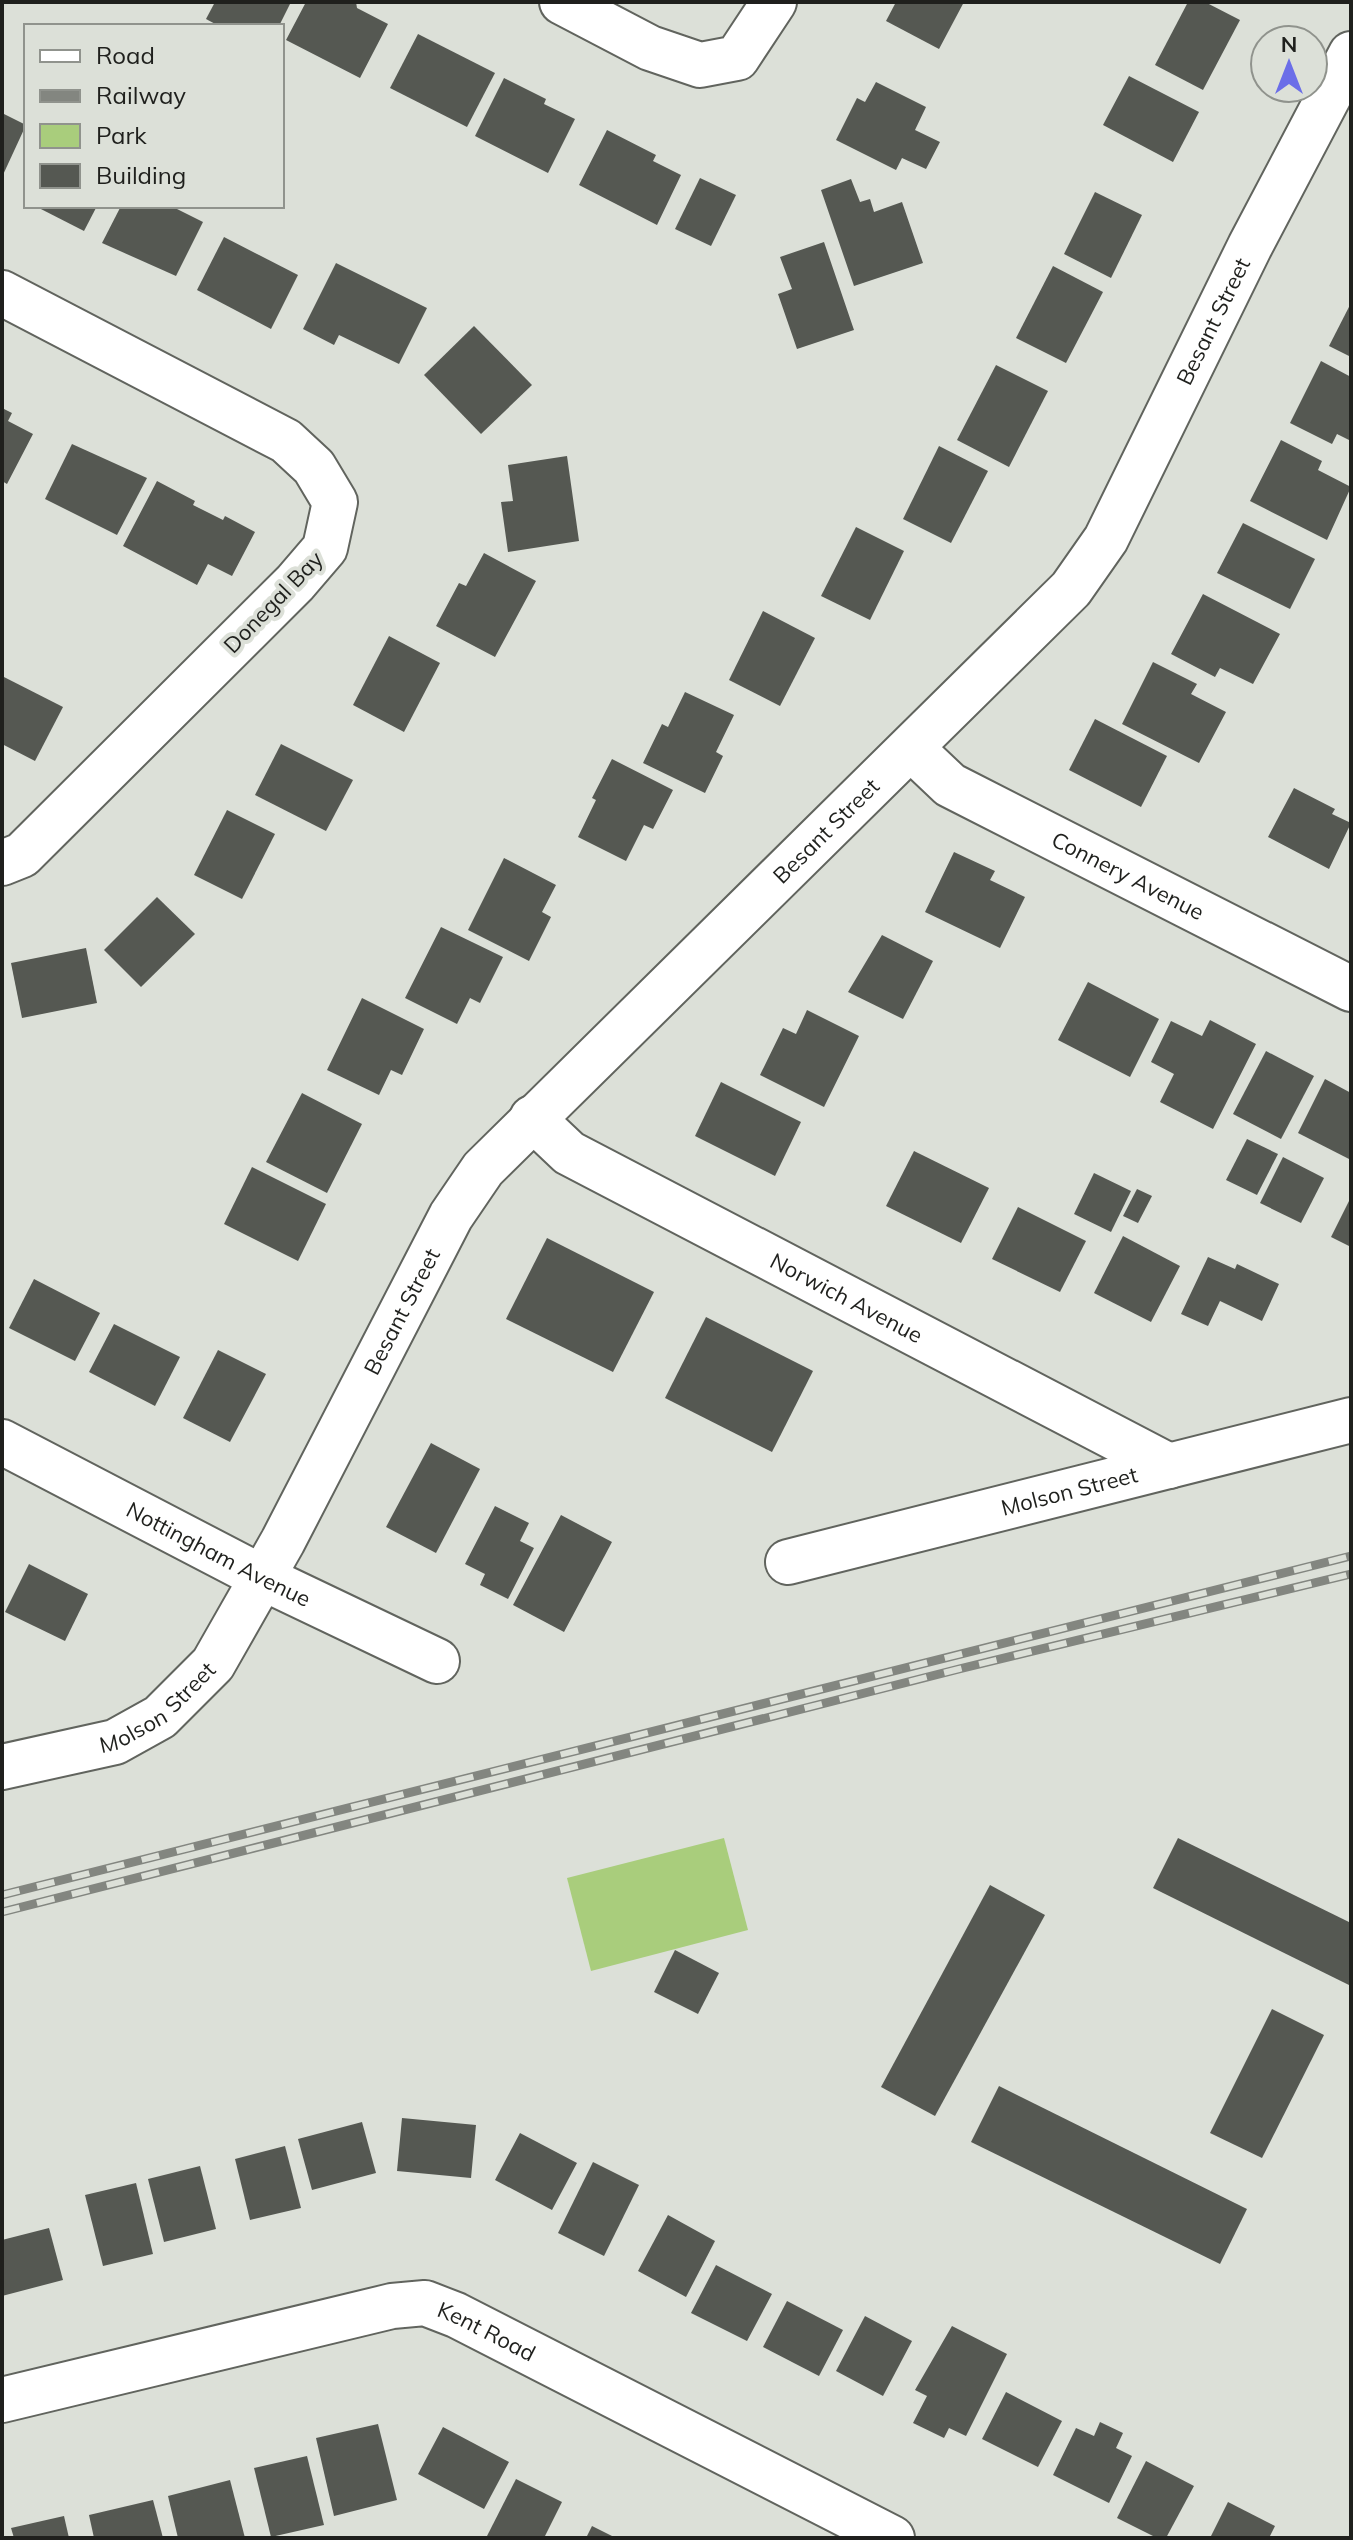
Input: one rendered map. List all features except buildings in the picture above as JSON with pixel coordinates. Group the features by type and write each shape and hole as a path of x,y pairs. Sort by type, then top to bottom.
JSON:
{"street":[{"path":"562,2 650,48 700,65 737,58 774,2"},
{"name":"Besant Street","path":"263,1578 451,1216 490,1160 912,749 1071,589 1106,539 1250,246 1339,108 1351,54"},
{"name":"Donegal Bay","path":"2,293 286,441 314,467 335,502 325,548 295,583 22,855 2,863"},
{"name":"Connery Avenue","path":"912,749 950,785 1351,989"},
{"name":"Norwich Avenue","path":"532,1118 569,1153 1169,1466"},
{"name":"Molson Street","path":"788,1562 1351,1420"},
{"name":"Nottingham Avenue","path":"2,1442 263,1578 437,1661"},
{"name":"Molson Street","path":"2,1767 115,1742 160,1717 213,1664 263,1578"},
{"name":"Kent Road","path":"2,2400 392,2306 425,2303 456,2315 892,2538"}],"green space":[{"path":"724,1838 748,1930 591,1971 567,1878"}],"railway":[{"path":"2,1895 1351,1556"},
{"path":"2,1912 959,1669 1351,1574"}]}
